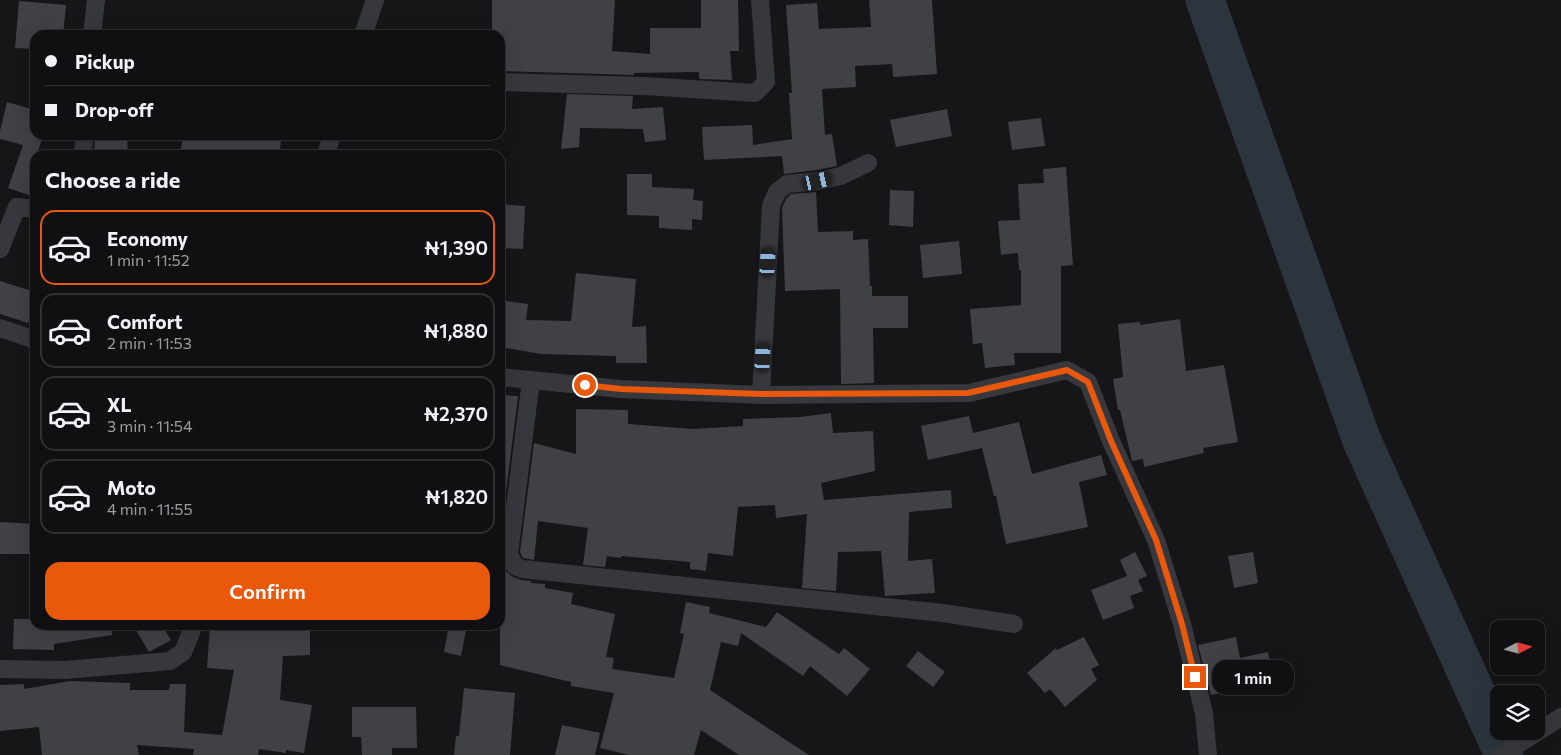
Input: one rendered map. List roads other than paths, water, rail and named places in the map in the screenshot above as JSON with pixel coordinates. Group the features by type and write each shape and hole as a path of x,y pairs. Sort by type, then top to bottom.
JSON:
{"street":[{"path":"93,30 96,0"},
{"path":"364,30 375,0"},
{"path":"505,82 645,86 755,94 766,82 760,0"},
{"path":"761,394 771,206 777,192 787,184 818,181 841,176 868,163"},
{"path":"0,249 17,207 30,208"},
{"path":"0,328 30,338"},
{"path":"505,377 621,389 761,394 968,393 1067,370 1088,382 1111,441 1156,540 1182,624 1202,704 1208,755"},
{"path":"532,380 509,554 515,566 522,570 944,614 1014,624"},
{"path":"0,669 65,670 170,661 183,652 192,630"},
{"path":"1501,755 1561,717"}],"waterway":[{"path":"1205,0 1362,441 1504,755"}]}
